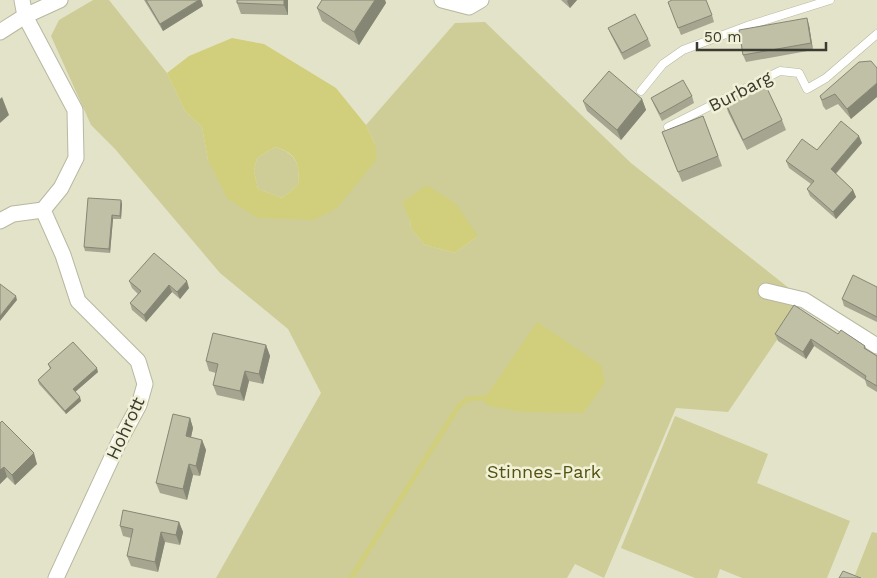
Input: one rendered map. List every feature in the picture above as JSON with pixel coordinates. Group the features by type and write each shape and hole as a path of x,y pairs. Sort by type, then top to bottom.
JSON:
{"street":[{"path":"0,221 13,214 43,210 61,188 76,158 75,110 25,16 22,0"},
{"path":"0,32 25,16 60,0"},
{"path":"442,0 469,7 480,0"},
{"name":"Hohrott","path":"43,210 62,255 78,301 138,361 145,384 139,405 119,442 56,578"},
{"path":"766,291 804,300 877,346"}],"lane":[{"path":"641,92 663,64 682,50 750,25 830,0"},
{"name":"Burbarg","path":"668,127 780,71 798,73 807,89 826,78 877,34"}],"green space":[{"name":"Stinnes-Park","path":"93,0 109,0 167,73 185,111 202,127 208,160 258,218 375,144 366,125 455,23 485,22 631,163 804,300 728,412 676,408 604,578 575,564 567,578 216,578 321,393 288,329 220,273 115,149 91,125 51,36 59,20","holes":["410,220 478,236 455,253 425,245 411,229"]},
{"path":"275,147 288,153 296,161 298,171 298,185 282,198 258,189 254,171 257,158"},
{"path":"675,416 768,454 757,483 850,521 827,578 742,578 720,569 717,578 695,578 621,548"},
{"path":"872,532 877,533 877,578 862,578 855,575"}],"shaded area":[{"path":"232,38 264,44 336,88 366,125 375,144 377,159 337,208 314,220 258,218 228,199 208,160 202,127 185,111 167,73 189,56","holes":["275,147 282,149 296,160 298,171 298,185 282,198 258,189 254,171 257,158"]},
{"path":"427,185 456,204 478,236 455,253 425,245 411,229 410,220 402,202"},
{"path":"537,322 601,365 605,383 583,413 520,412 486,405 482,398 489,392"}],"building":[{"path":"146,0 199,0 160,24"},
{"path":"237,0 284,0 284,5 237,3"},
{"path":"322,0 375,0 354,32 317,8"},
{"path":"672,0 706,0 712,15 678,28 668,2"},
{"path":"635,14 648,39 622,53 608,28"},
{"path":"807,18 811,43 743,55 739,30"},
{"path":"871,61 877,68 877,83 847,109 835,94 822,100 820,96 859,62"},
{"path":"609,71 642,99 617,130 583,101"},
{"path":"683,80 692,96 660,114 651,98"},
{"path":"764,82 782,120 743,140 725,102"},
{"path":"703,116 718,156 678,172 662,132"},
{"path":"841,121 859,136 831,169 853,190 833,212 807,189 814,181 786,161 802,139 817,150"},
{"path":"88,198 121,200 120,216 112,215 109,249 84,247"},
{"path":"154,253 187,281 177,292 169,285 144,315 130,303 141,291 129,281"},
{"path":"853,275 877,287 877,317 842,299"},
{"path":"0,284 16,296 0,316"},
{"path":"794,305 838,334 841,330 877,356 877,386 865,379 866,376 811,339 803,352 775,334"},
{"path":"213,333 266,345 259,374 245,371 240,391 213,385 218,364 206,361"},
{"path":"73,342 97,368 73,389 80,397 65,411 38,380 51,368 48,364"},
{"path":"173,414 190,418 186,436 202,440 196,466 189,464 183,489 156,483"},
{"path":"2,421 34,453 12,475 4,467 0,470 0,423"},
{"path":"123,510 179,522 176,535 161,532 155,562 127,556 133,529 120,526"},
{"path":"843,571 861,578 839,578"}],"waterway":[{"path":"351,578 458,407 467,399 482,398"}]}
